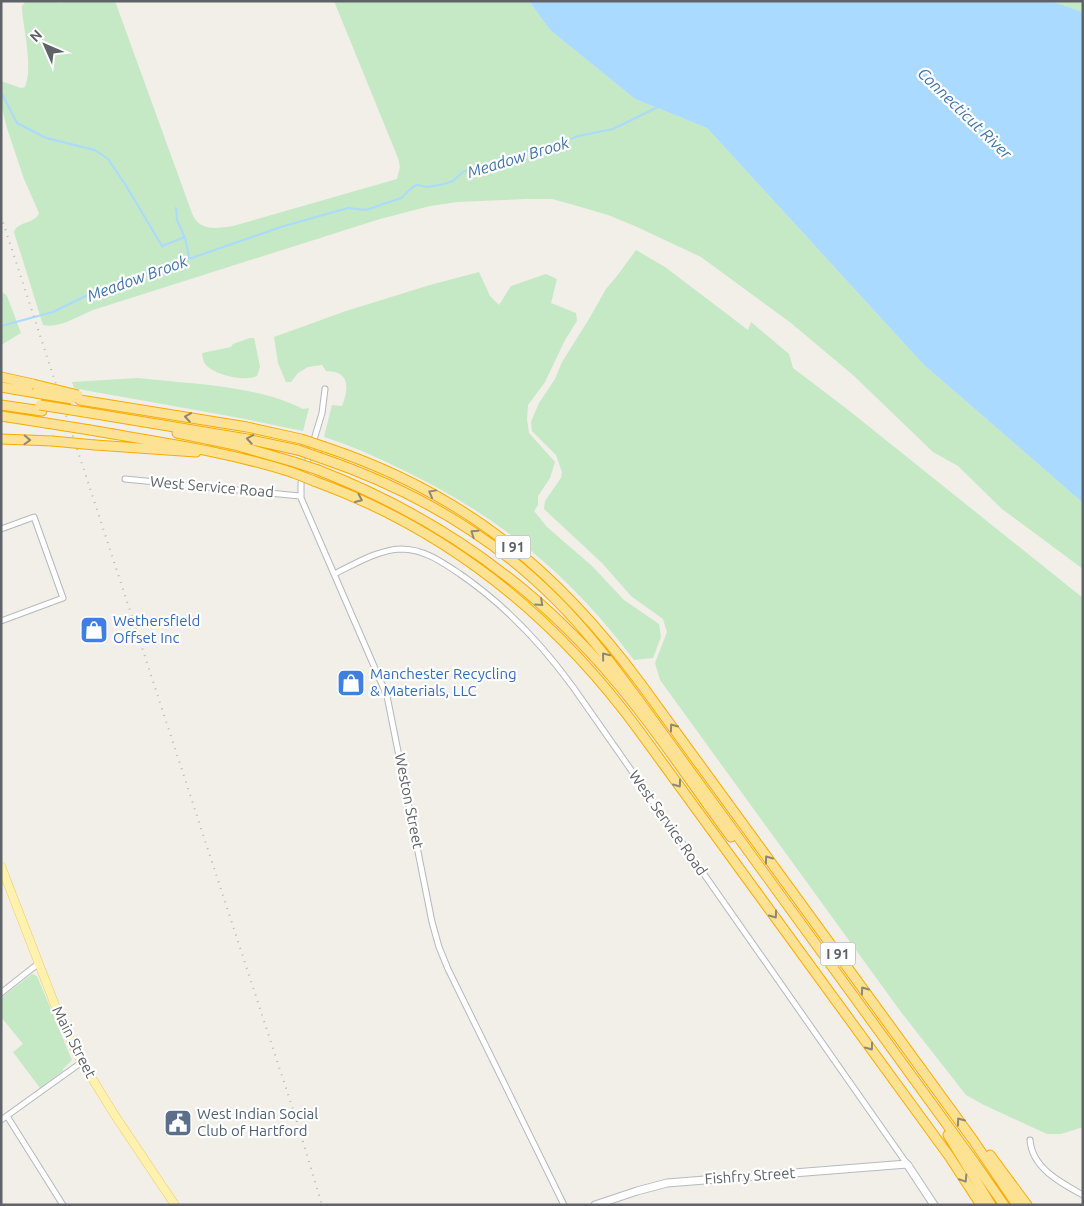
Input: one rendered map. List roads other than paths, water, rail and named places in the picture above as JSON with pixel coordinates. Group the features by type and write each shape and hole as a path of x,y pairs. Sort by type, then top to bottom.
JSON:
{"highway":[{"path":"1,377 34,388"},
{"name":"I 91","path":"1,387 34,388 97,403 253,428 301,439 398,476 432,493 468,514 530,560 580,608 636,676 973,1140 1017,1205"},
{"path":"1,398 41,408"},
{"path":"1,405 41,408 247,438 298,450 396,487 425,502 466,527 521,568 574,619 643,706 1004,1205"},
{"path":"85,415 222,442 318,470 388,500 430,523 468,547 538,602 596,659 641,714 953,1142 993,1205"},
{"name":"I 91","path":"1,416 213,452 291,472 346,493 423,532 456,553 525,604 558,635 618,702 949,1156 981,1205"},
{"path":"1,439 52,441 182,452 213,452"},
{"path":"973,1140 996,1163 1027,1205"}],"main road":[{"name":"Main Street","path":"1,866 58,1013 82,1062 114,1114 175,1205"}],"street":[{"path":"300,496 300,483 323,410 325,389"},
{"name":"West Service Road","path":"125,480 300,496"},
{"name":"Weston Street","path":"300,496 380,677 389,702 432,922 439,947 564,1205"},
{"path":"1,529 34,516 63,598 1,621"},
{"name":"West Service Road","path":"334,574 382,552 402,549 420,552 441,562 477,587 529,633 550,656 573,687 934,1205"},
{"path":"1,994 39,963"},
{"path":"1,1120 82,1062"},
{"path":"7,1116 63,1205"},
{"path":"1030,1140 1033,1155 1041,1166 1058,1180 1083,1195"},
{"name":"Fishfry Street","path":"595,1205 667,1183 907,1164"}],"water":[{"name":"Connecticut River","path":"529,1 1051,1 1083,12 1083,503 923,364 707,128 635,99 550,30"}],"waterway":[{"path":"1,92 17,123 46,138 95,150 108,159 162,246 185,237 189,258"},
{"name":"Meadow Brook","path":"1,326 53,312 96,291 284,226 348,208 366,210 401,198 414,186 427,187 444,184 453,181 463,172 472,168 537,148 550,148 578,136 613,129 658,107"},
{"path":"176,208 177,220 184,236"}],"railway":[{"path":"1,216 298,1125 322,1205"}],"place":[{"name":"Wethersfield Offset Inc","path":"94,630"},
{"name":"Manchester Recycling & Materials, LLC","path":"351,683"},
{"name":"West Indian Social Club of Hartford","path":"178,1123"}]}
